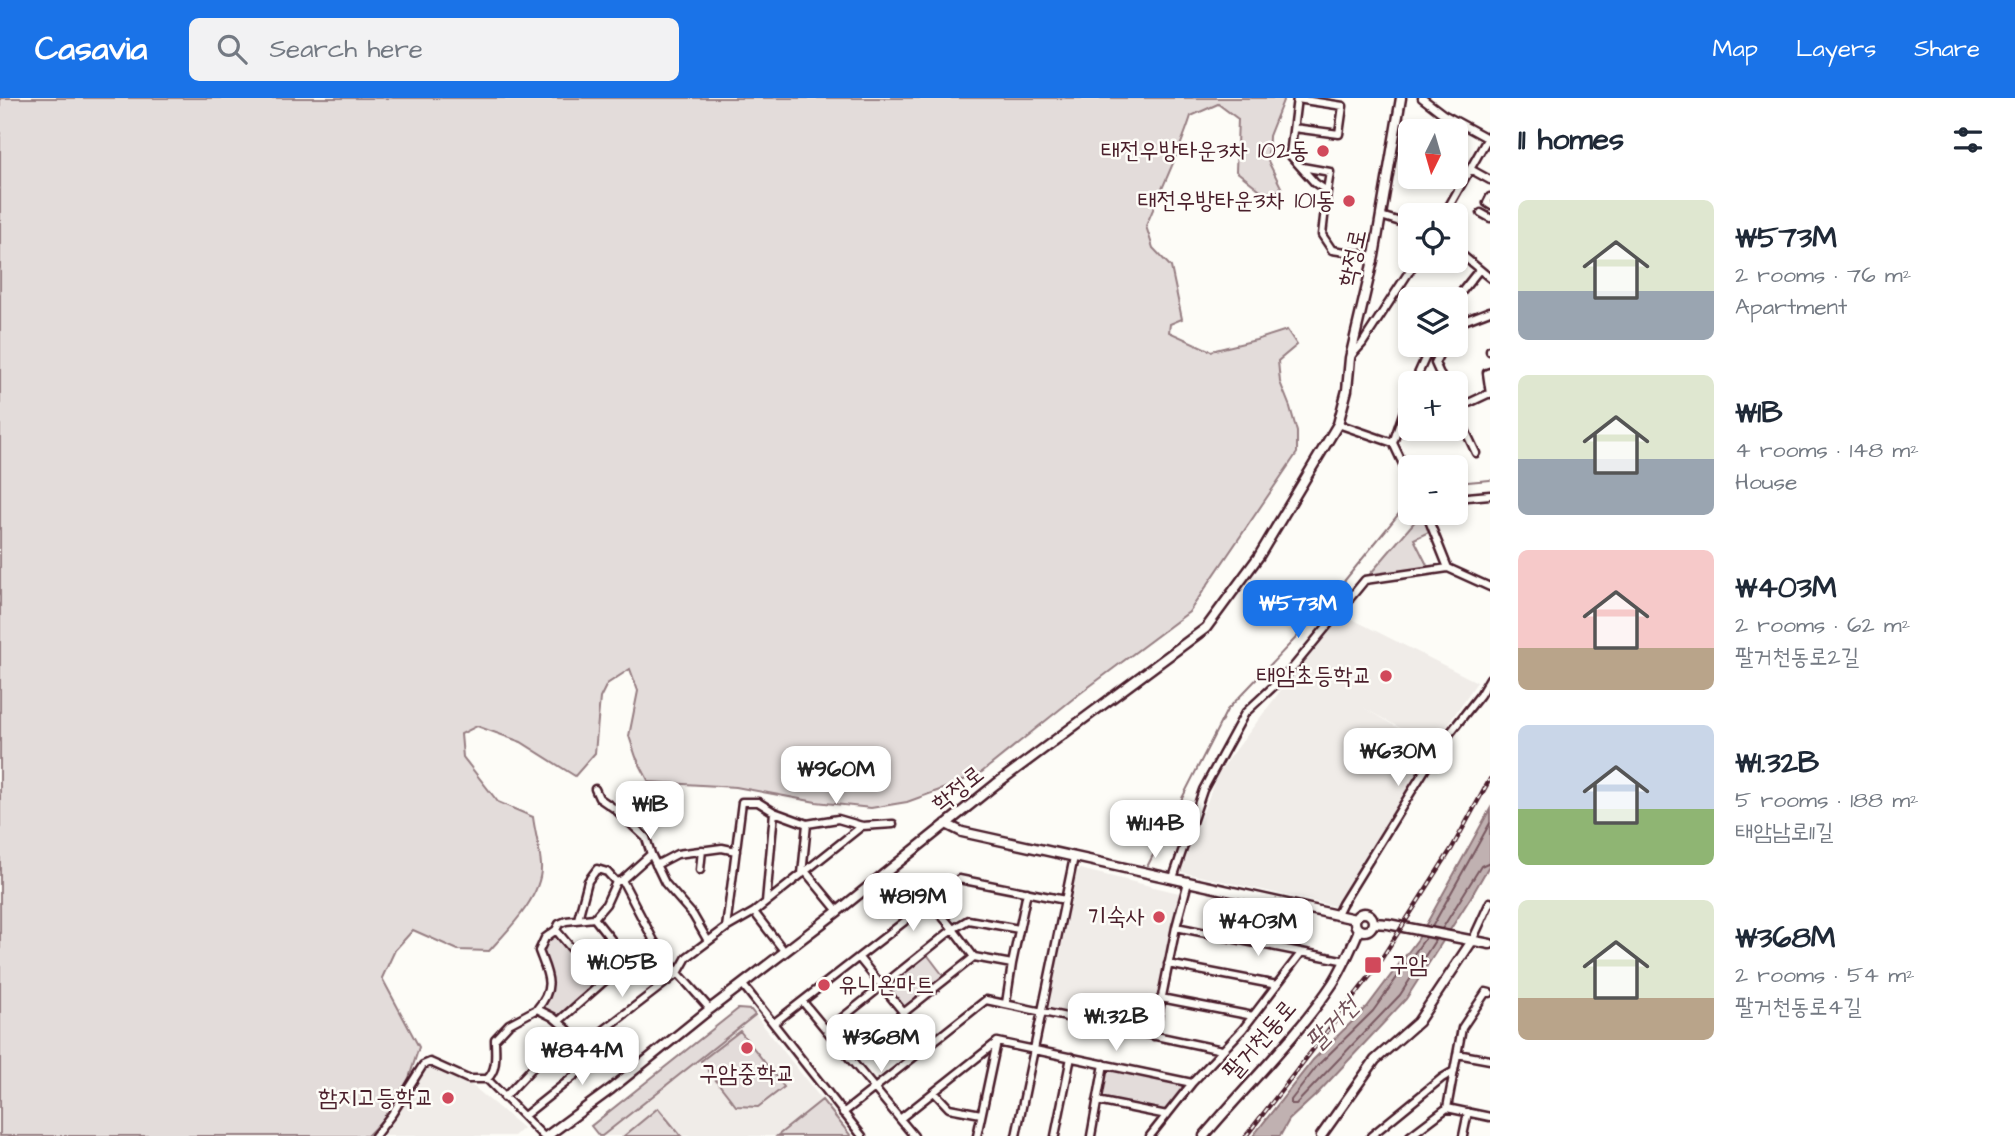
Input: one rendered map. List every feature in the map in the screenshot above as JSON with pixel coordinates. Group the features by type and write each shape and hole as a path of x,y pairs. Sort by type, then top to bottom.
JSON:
{"main road":[{"name":"학정로","path":"545,1136 611,1088 838,911 996,784 1206,628 1259,556 1338,424 1374,256 1401,98"},
{"path":"946,824 962,832 1355,919"},
{"path":"1367,913 1373,923 1367,930 1359,930 1355,919 1358,914 1367,913"},
{"path":"1373,923 1490,944"},
{"name":"팔거천동로","path":"1204,1136 1332,984 1346,961 1359,930"},
{"path":"1321,1136 1375,1060 1418,1022 1468,940"}],"street":[{"path":"1422,98 1443,114 1489,136 1451,203"},
{"path":"1294,128 1339,134 1343,106 1297,99 1290,155 1315,183 1327,191"},
{"path":"1301,167 1330,172 1322,235 1332,250 1374,256"},
{"path":"1470,169 1490,180"},
{"path":"1490,198 1487,203 1490,205"},
{"path":"1481,213 1490,218"},
{"path":"1381,216 1398,221"},
{"path":"1468,260 1490,278"},
{"path":"1466,287 1479,270"},
{"path":"1350,358 1408,273"},
{"path":"1468,320 1490,312"},
{"path":"1468,404 1490,393 1490,372"},
{"path":"1338,424 1393,443"},
{"path":"1398,428 1393,443 1399,455"},
{"path":"1468,436 1476,453"},
{"path":"1468,497 1490,495"},
{"path":"1431,525 1448,568"},
{"path":"1173,878 1203,790 1245,713 1290,671 1365,580 1448,568 1490,587"},
{"path":"1337,914 1440,747 1490,678"},
{"path":"595,789 599,798 646,838 664,883 693,915 708,941"},
{"path":"726,928 742,802 758,802 774,812 807,824 838,819 862,826 892,824"},
{"path":"766,902 774,812"},
{"path":"807,824 804,872 838,911"},
{"path":"582,1047 678,973 687,957 726,928 754,912 862,826"},
{"path":"656,865 677,854 722,848 736,851"},
{"path":"700,870 702,850"},
{"path":"375,1136 423,1065 430,1062 468,1079 487,1079 492,1075 495,1039 509,1024 537,1009 548,992 550,980 538,951 545,938 566,920 594,918 606,904 619,881 651,854"},
{"path":"1016,1136 1074,857"},
{"path":"578,919 588,881 597,869 607,872 619,881 654,941 710,1009"},
{"path":"774,1023 959,879 1065,900"},
{"path":"1154,1036 1188,882"},
{"path":"1006,1003 1027,892"},
{"path":"1263,945 1274,901"},
{"path":"930,902 974,957 1012,964"},
{"path":"1468,940 1490,902"},
{"path":"754,912 785,952"},
{"path":"594,918 629,962"},
{"path":"827,1030 953,929 968,920 1019,929"},
{"path":"1176,927 1346,961"},
{"path":"556,930 601,984"},
{"path":"559,1021 654,941"},
{"path":"1150,1136 1192,1083 1267,999 1301,953"},
{"path":"849,1056 974,957"},
{"path":"859,958 930,1045"},
{"path":"1168,964 1277,985"},
{"path":"743,985 862,1136"},
{"path":"1413,1135 1447,1108 1462,1028 1486,992 1490,993"},
{"path":"1161,998 1252,1016"},
{"path":"843,1113 986,1000 1222,1050"},
{"path":"803,1002 914,1136"},
{"path":"524,1116 593,1062 559,1021 537,1009"},
{"path":"504,1098 568,1030"},
{"path":"997,1042 1192,1083"},
{"path":"901,1118 997,1042"},
{"path":"977,1136 997,1042"},
{"path":"1457,1054 1490,1060"},
{"path":"1064,1136 1055,1135 1071,1057"},
{"path":"1091,1136 1104,1064"},
{"path":"1371,1136 1454,1071"},
{"path":"487,1079 545,1136"},
{"path":"934,1091 949,1108 981,1114"},
{"path":"1097,1101 1167,1115"},
{"path":"1447,1108 1490,1117"},
{"path":"1463,1136 1468,1112"}],"shaded area":[{"path":"0,98 1284,98 1269,136 1268,161 1282,189 1268,196 1236,171 1238,119 1218,104 1191,116 1146,226 1153,248 1171,267 1182,319 1170,324 1169,332 1211,351 1287,330 1297,345 1278,361 1280,382 1297,432 1297,453 1189,612 1074,698 982,772 907,802 871,808 816,802 736,787 649,782 629,736 638,691 630,669 607,684 600,698 595,753 575,776 521,742 477,726 461,734 463,757 498,802 533,817 541,865 540,877 523,912 489,951 458,950 413,930 395,950 382,978 419,1047 409,1078 395,1107 367,1136 0,1136"},
{"path":"1412,525 1431,525 1433,530 1414,539 1430,571 1365,580"},
{"path":"1344,615 1477,682 1433,746 1362,707 1433,748 1338,907 1181,872 1217,775 1296,670"},
{"path":"1080,869 1179,893 1150,1030 1048,1009 1076,873"},
{"path":"555,932 598,984 559,1018 539,1008 548,992 540,952"},
{"path":"926,953 945,978 905,1009 885,987"},
{"path":"738,1009 751,1010 755,1015 599,1136 591,1126"},
{"name":"구암중학교","path":"755,1015 822,1100 777,1136 602,1136"},
{"path":"740,1031 784,1087 758,1107 736,1106 701,1061"},
{"name":"함지고등학교","path":"431,1063 474,1087 523,1128 514,1136 379,1136"},
{"path":"1111,1069 1179,1082 1183,1088 1168,1109 1162,1111 1107,1100 1101,1095 1105,1072"},
{"path":"822,1100 851,1136 777,1136"},
{"path":"658,1108 681,1136 624,1136"}],"water":[{"path":"1490,809 1490,864 1406,999 1289,1120 1280,1136 1253,1136 1313,1060 1367,1007 1418,939"}],"waterway":[{"path":"1468,482 1490,480"},
{"path":"1148,865 1227,710 1311,622 1398,515"}],"railway":[{"path":"1246,1136 1373,972 1452,848 1490,779"}],"place":[{"name":"태전우방타운3차 102동","path":"1323,151"},
{"name":"태전우방타운3차 101동","path":"1349,201"},
{"name":"태암초등학교","path":"1386,676"},
{"name":"기숙사","path":"1159,917"},
{"name":"구암","path":"1373,965"},
{"name":"유니온마트","path":"824,985"},
{"name":"구암중학교","path":"747,1048"},
{"name":"함지고등학교","path":"448,1098"}],"water label":[{"name":"팔거천","path":"1332,1024"}]}
